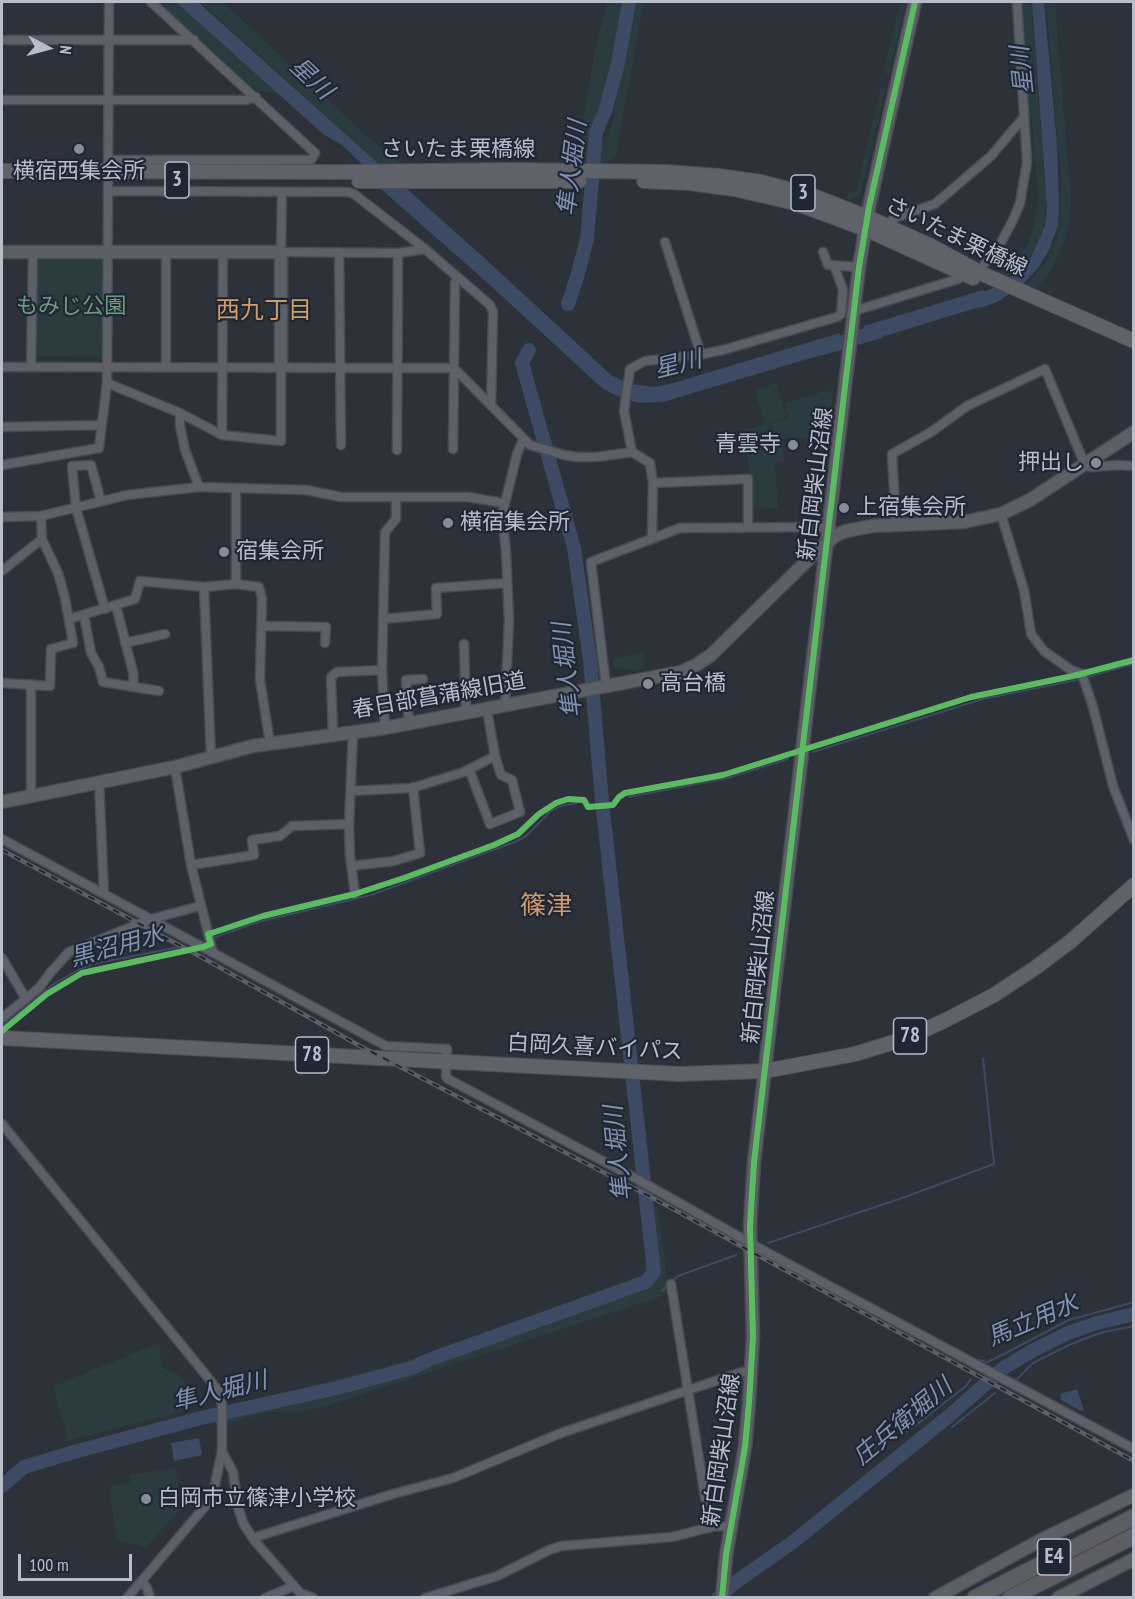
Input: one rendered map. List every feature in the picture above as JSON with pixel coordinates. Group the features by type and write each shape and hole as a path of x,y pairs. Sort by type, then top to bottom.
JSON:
{"highway":[{"name":"E4","path":"975,1598 1134,1517"},
{"name":"E4","path":"1010,1598 1134,1536"}],"main road":[{"name":"さいたま栗橋線","path":"2,171 108,176"},
{"name":"さいたま栗橋線","path":"2,179 108,176 604,176 734,189 795,203 866,223 982,272"},
{"name":"さいたま栗橋線","path":"866,223 887,226 931,246 982,272 1027,299 1134,351"},
{"name":"さいたま栗橋線","path":"1027,299 1134,341"},
{"name":"白岡久喜バイパス","path":"2,1038 644,1072 702,1074 765,1071 855,1054 904,1038 944,1021 994,994 1035,968 1071,941 1134,885"}],"street":[{"path":"2,465 99,448 107,383 109,2"},
{"path":"108,176 311,160 315,153 151,2"},
{"path":"915,2 866,223 853,314 958,279"},
{"path":"982,272 998,248 1020,203 1027,162 1017,2"},
{"path":"2,40 194,40"},
{"path":"2,100 246,100 256,97"},
{"path":"887,226 894,218 935,204 991,156 1023,118"},
{"path":"108,176 282,192 348,192 354,194 425,249 490,305 494,312 491,406"},
{"path":"107,383 180,413 222,435 281,441 282,192"},
{"path":"665,242 701,355"},
{"path":"2,252 398,253 425,249"},
{"path":"31,366 33,252"},
{"path":"166,252 166,367"},
{"path":"222,435 223,252"},
{"path":"339,252 340,445"},
{"path":"823,252 828,265 859,267"},
{"path":"397,450 398,253"},
{"path":"632,452 624,411 628,372 633,366 645,361 701,355 735,347 841,314 843,290 834,265"},
{"path":"453,449 455,283 458,278"},
{"name":"新白岡柴山沼線","path":"722,1598 745,1447 752,1372 753,1169 853,314"},
{"path":"2,367 454,368 523,440 537,448 564,455 596,457 632,452 650,463 653,483 652,538"},
{"path":"896,525 892,454 931,432 967,406 1045,369 1085,465 1091,467 1134,466"},
{"path":"180,413 185,450 199,487"},
{"path":"2,427 102,425"},
{"name":"春日部菖蒲線旧道","path":"2,802 175,767 270,743 409,724 665,677 696,665 711,655 827,541 836,535 852,529 964,522 1001,514 1030,500 1134,432"},
{"path":"505,707 509,621 502,524 504,503 516,454 523,440"},
{"path":"101,501 91,465 72,466 76,508 105,609"},
{"path":"653,483 748,479 748,527"},
{"path":"2,517 40,516 127,495 199,487 306,490 341,497 468,497 504,503"},
{"path":"236,488 236,584"},
{"path":"385,728 382,670 385,532 396,519 396,498"},
{"path":"1001,514 1024,590 1031,634 1044,651 1083,679 1093,706 1113,786 1134,840"},
{"path":"2,683 50,686 51,649 73,643 58,573 42,539 40,516"},
{"path":"604,687 591,562 680,528 829,527"},
{"path":"2,571 42,539"},
{"path":"69,619 135,599 140,581 204,586 236,584 259,587 262,598 260,681 270,743"},
{"path":"383,619 437,614 436,588 507,583"},
{"path":"204,586 211,758"},
{"path":"116,606 133,672 134,687"},
{"path":"84,615 91,653 99,667 103,682 159,691"},
{"path":"262,626 326,627 326,643"},
{"path":"125,643 165,634"},
{"path":"464,644 466,713"},
{"path":"333,735 331,677 337,672 382,670"},
{"path":"409,724 406,680 423,680"},
{"path":"30,684 31,795"},
{"path":"470,769 490,824 520,812 512,780 501,775 495,756 487,710"},
{"path":"353,732 349,824 355,894"},
{"path":"351,791 413,787 470,769 495,756"},
{"path":"175,767 191,865 213,953"},
{"path":"99,781 104,894"},
{"path":"351,866 394,861 420,853 413,787"},
{"path":"191,865 254,855 252,840 280,836 292,826 349,824"},
{"path":"2,839 386,1046 447,1049 446,1076 448,1079 1134,1449"},
{"path":"2,1018 39,988 69,952 151,920 200,906"},
{"path":"2,958 26,999"},
{"path":"2,1124 218,1390 222,1407 222,1451 216,1485 208,1503 128,1598"},
{"path":"670,1284 705,1497 715,1526"},
{"path":"254,1540 259,1536 393,1494 453,1478 561,1433 742,1372 752,1372"},
{"path":"222,1451 233,1472 240,1515 254,1540 300,1593 313,1598"},
{"path":"935,1598 1039,1541 1134,1495"},
{"path":"425,1598 497,1576 561,1546 672,1538 715,1526 731,1527"},
{"path":"1058,1598 1134,1559"},
{"path":"142,1581 150,1598"},
{"path":"265,1598 294,1586"}],"green space":[{"path":"159,2 178,2 280,94 257,91"},
{"path":"200,2 223,2 365,134 403,165 379,164"},
{"path":"607,2 621,2 614,55 593,131 590,162 580,162 584,113 595,51"},
{"path":"635,2 644,2 615,159 599,162 600,144 610,134"},
{"path":"900,2 906,2 889,74 883,73"},
{"path":"1021,2 1031,2 1046,198 1045,221 1040,241 1028,260 1009,277 999,273 1018,257 1028,244 1034,227 1038,198 1032,120 1028,114"},
{"path":"1046,2 1055,2 1071,201 1068,227 1059,254 1036,289 1026,285 1047,260 1056,238 1061,215 1061,183"},
{"path":"881,87 886,88 860,196 849,200 846,199 848,192 856,192"},
{"name":"もみじ公園","path":"104,255 107,357 36,356 37,258"},
{"path":"777,383 786,417 769,423 773,441 783,441 784,461 775,462 778,508 750,507 750,480 744,430 765,424 755,390"},
{"path":"833,391 831,429 825,430 823,449 809,450 808,437 774,440 770,424 788,418 785,403"},
{"path":"643,652 645,669 614,668 613,659"},
{"path":"639,1198 658,1208 669,1294 330,1405 295,1413 271,1412 227,1423 226,1420 216,1421 210,1425 208,1413 413,1359 643,1274 646,1259"},
{"path":"159,1343 162,1353 159,1354 164,1369 176,1373 183,1379 191,1396 181,1412 68,1441 53,1386"},
{"path":"175,1468 183,1506 146,1548 117,1539 109,1487 130,1482 129,1475"}],"water":[{"path":"176,2 198,2 379,164 363,165 342,145 323,134"},
{"path":"1032,2 1044,2 1057,144 1059,208 1058,226 1049,250 1039,267 1024,283 1011,278 1031,257 1045,226 1047,208"},
{"path":"406,188 611,375 624,381 622,398 603,389 381,189"},
{"path":"983,290 1002,300 862,343 864,326"},
{"path":"840,333 838,350 663,402 638,403 629,400 632,384 653,387 670,384"},
{"path":"1077,1389 1084,1410 1081,1411 1061,1400 1060,1394"},
{"path":"199,1438 202,1455 174,1461 171,1443"}],"waterway":[{"name":"隼人堀川","path":"568,304 587,239 596,132 605,112 618,63 629,2"},
{"name":"星川","path":"978,301 993,296 1017,281"},
{"name":"星川","path":"823,348 880,331"},
{"name":"隼人堀川","path":"2,1486 24,1467 74,1452 201,1418 337,1388 412,1368 431,1359 646,1282 654,1272 602,801 590,660 574,548 522,363 529,350"},
{"name":"黒沼用水","path":"1087,677 1134,664"},
{"name":"黒沼用水","path":"813,752 983,699 1082,679"},
{"name":"黒沼用水","path":"629,797 728,778 788,759"},
{"name":"黒沼用水","path":"213,938 258,922 371,895 515,842 526,836 550,812 560,806 577,803"},
{"name":"黒沼用水","path":"2,1025 55,983 80,969 97,963 185,946"},
{"path":"768,1243 994,1164 983,1058"},
{"path":"672,1281 678,1276 736,1255"},
{"path":"662,1291 668,1285"},
{"name":"馬立用水","path":"979,1360 987,1362 994,1359 1069,1320 1134,1302"},
{"name":"庄兵衛堀川","path":"718,1598 733,1584 793,1542 949,1416 1005,1367 1068,1333 1134,1314"},
{"path":"1016,1380 1033,1363 1069,1345 1100,1333 1134,1326"},
{"name":"馬立用水","path":"907,1432 966,1386 971,1379"},
{"path":"952,1427 995,1393"}],"railway":[{"path":"2,850 360,1046 653,1198 1134,1461"}],"cycle path":[{"path":"722,1598 726,1555 745,1447 749,1403 753,1337 750,1226 754,1162 859,267 869,207 915,2"},
{"path":"2,1031 47,994 82,973 203,947 211,944 208,934 263,916 355,894 404,878 518,834 539,814 556,803 568,799 584,800 588,807 613,805 625,793 723,775 971,697 1073,676 1134,660"}],"place":[{"name":"横宿西集会所","path":"79,149"},
{"name":"青雲寺","path":"793,445"},
{"name":"押出し","path":"1096,463"},
{"name":"上宿集会所","path":"844,508"},
{"name":"横宿集会所","path":"448,523"},
{"name":"宿集会所","path":"224,552"},
{"name":"高台橋","path":"648,684"},
{"name":"白岡市立篠津小学校","path":"146,1499"}],"district":[{"name":"西九丁目","path":"264,311"},
{"name":"篠津","path":"546,907"}]}
